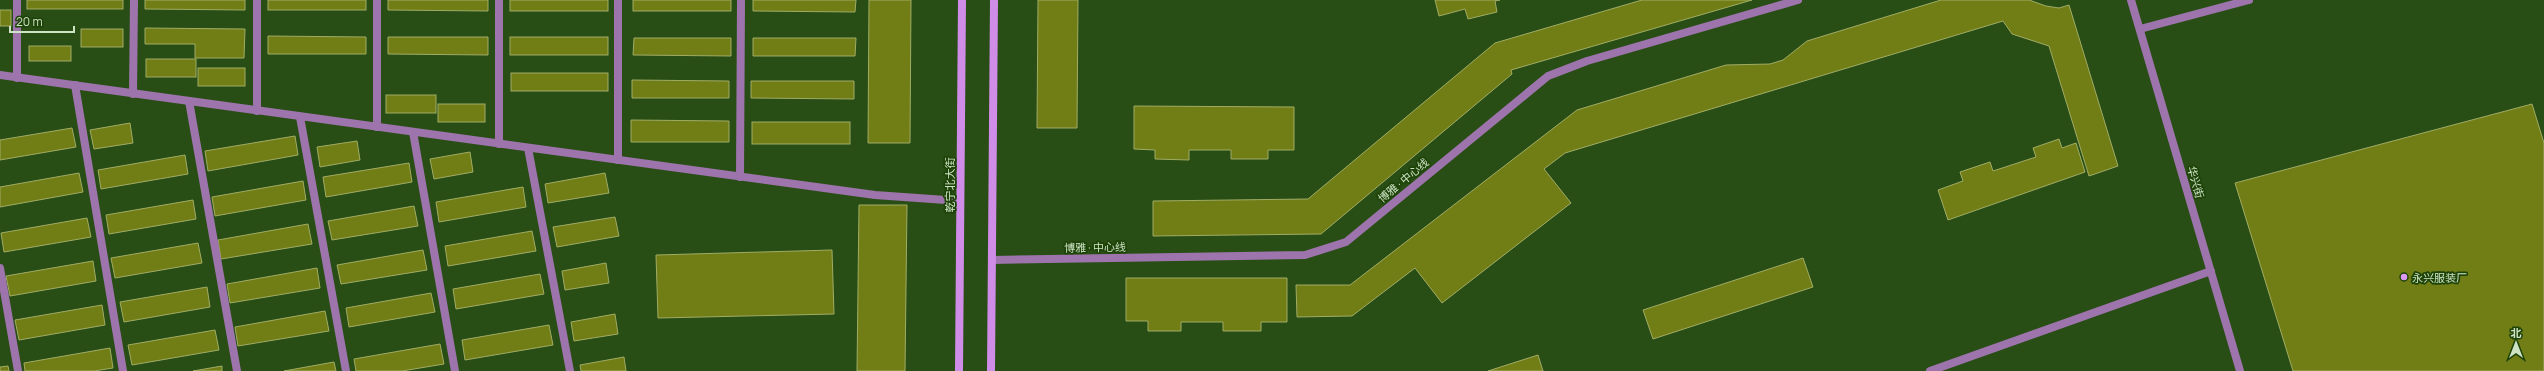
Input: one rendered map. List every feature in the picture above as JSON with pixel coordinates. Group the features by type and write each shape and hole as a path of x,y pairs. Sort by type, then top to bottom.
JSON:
{"main road":[{"name":"乾宁北大街","path":"959,371 962,0"},
{"path":"991,371 994,0"}],"street":[{"path":"17,0 17,78"},
{"path":"133,94 134,0"},
{"path":"257,0 257,110"},
{"path":"377,0 377,127"},
{"path":"499,0 499,144"},
{"path":"618,0 618,160"},
{"path":"740,177 741,0"},
{"name":"博雅 · 中心线","path":"992,260 1306,255 1328,249 1346,242 1527,91 1548,76 1587,61 1798,0"},
{"name":"华兴街","path":"2131,0 2240,371"},
{"path":"2140,29 2249,0"},
{"path":"0,75 875,195 960,201"},
{"path":"75,85 123,371"},
{"path":"189,101 236,371"},
{"path":"300,116 346,371"},
{"path":"413,132 455,371"},
{"path":"528,148 570,371"},
{"path":"0,268 18,371"},
{"path":"1930,371 2211,271"}],"building":[{"path":"27,0 123,0 123,9 27,9"},
{"path":"145,0 245,0 245,10 145,9"},
{"path":"268,0 366,0 366,10 268,10"},
{"path":"388,0 488,0 488,11 388,10"},
{"path":"510,0 608,0 608,11 510,11"},
{"path":"633,0 731,0 731,11 633,11"},
{"path":"753,0 856,0 855,12 753,11"},
{"path":"869,0 911,0 910,143 868,143"},
{"path":"1038,0 1078,0 1077,128 1037,128"},
{"path":"1435,0 1500,0 1495,1 1497,12 1468,19 1465,9 1439,16"},
{"path":"1642,0 1752,0 1511,70 1512,74 1321,234 1153,236 1153,201 1308,199 1495,43"},
{"path":"1941,0 2029,0 2046,6 2059,8 2069,5 2118,166 2089,176 2049,46 2012,34 2003,21 1565,153 1544,169 1571,203 1442,303 1415,268 1352,316 1297,317 1296,285 1350,285 1577,110 1726,65 1770,64 1783,60 1807,41"},
{"path":"0,10 11,10 11,26 0,26"},
{"path":"145,28 245,29 244,58 195,58 195,44 145,44"},
{"path":"81,29 123,29 123,47 81,47"},
{"path":"268,36 366,37 366,54 268,54"},
{"path":"388,37 488,37 488,55 388,54"},
{"path":"510,37 608,37 608,55 510,55"},
{"path":"634,38 731,38 731,56 633,55"},
{"path":"753,38 856,38 855,56 753,56"},
{"path":"29,46 71,46 71,61 29,61"},
{"path":"146,59 196,59 196,77 146,77"},
{"path":"198,68 245,68 245,86 198,86"},
{"path":"511,73 608,73 608,91 511,91"},
{"path":"632,80 729,81 729,98 632,98"},
{"path":"751,81 854,81 854,99 751,98"},
{"path":"386,95 436,95 436,113 386,113"},
{"path":"438,104 485,104 485,122 438,122"},
{"name":"永兴服装厂","path":"2532,104 2544,143 2544,371 2293,371 2235,183"},
{"path":"1134,106 1294,107 1294,150 1268,150 1268,159 1231,159 1231,150 1189,150 1189,160 1155,159 1155,150 1134,149"},
{"path":"631,120 729,121 729,142 631,142"},
{"path":"752,122 850,122 850,144 752,144"},
{"path":"130,123 133,143 94,149 90,130"},
{"path":"72,128 76,147 0,160 0,140"},
{"path":"295,136 298,155 208,171 205,151"},
{"path":"2059,139 2062,148 2076,143 2085,172 1948,220 1938,190 1963,181 1960,172 1990,162 1993,171 2036,157 2033,148"},
{"path":"357,141 360,160 320,167 317,147"},
{"path":"470,152 473,172 434,179 430,159"},
{"path":"185,155 188,174 101,189 98,170"},
{"path":"409,163 412,182 326,197 323,177"},
{"path":"79,173 83,192 0,207 0,187"},
{"path":"605,173 609,193 548,203 545,184"},
{"path":"303,181 306,200 215,216 212,197"},
{"path":"523,187 526,207 439,222 436,202"},
{"path":"193,200 196,219 109,234 106,215"},
{"path":"859,205 907,205 905,371 857,371"},
{"path":"414,206 418,226 332,240 328,221"},
{"path":"615,217 619,236 557,247 553,227"},
{"path":"87,218 91,237 4,252 1,233"},
{"path":"308,224 312,244 221,259 218,240"},
{"path":"532,231 536,251 448,266 445,246"},
{"path":"198,243 202,263 115,278 111,258"},
{"path":"423,250 427,270 341,284 337,265"},
{"path":"832,250 834,314 658,318 656,255"},
{"path":"1803,258 1813,287 1653,339 1643,310"},
{"path":"93,261 96,281 10,296 6,276"},
{"path":"606,263 609,283 565,290 562,271"},
{"path":"317,268 320,288 230,303 227,284"},
{"path":"540,274 544,294 456,309 453,289"},
{"path":"1126,278 1287,278 1287,322 1261,322 1261,331 1223,331 1223,322 1181,322 1181,331 1148,331 1148,321 1126,321"},
{"path":"207,287 210,307 124,322 120,302"},
{"path":"431,293 435,312 349,327 346,308"},
{"path":"102,305 105,325 19,340 15,320"},
{"path":"325,311 329,331 238,346 235,327"},
{"path":"615,314 618,334 574,341 571,322"},
{"path":"549,325 553,345 465,360 462,340"},
{"path":"215,330 219,350 132,365 128,345"},
{"path":"440,344 444,364 402,371 356,371 354,359"},
{"path":"110,348 113,368 94,371 25,371 24,363"},
{"path":"1538,355 1543,371 1488,371"},
{"path":"624,357 626,371 581,371 580,365"},
{"path":"334,362 336,371 284,371"},
{"path":"8,366 9,371 0,371 0,367"},
{"path":"222,366 222,371 193,371"}],"place":[{"name":"永兴服装厂","path":"2404,277"}]}
